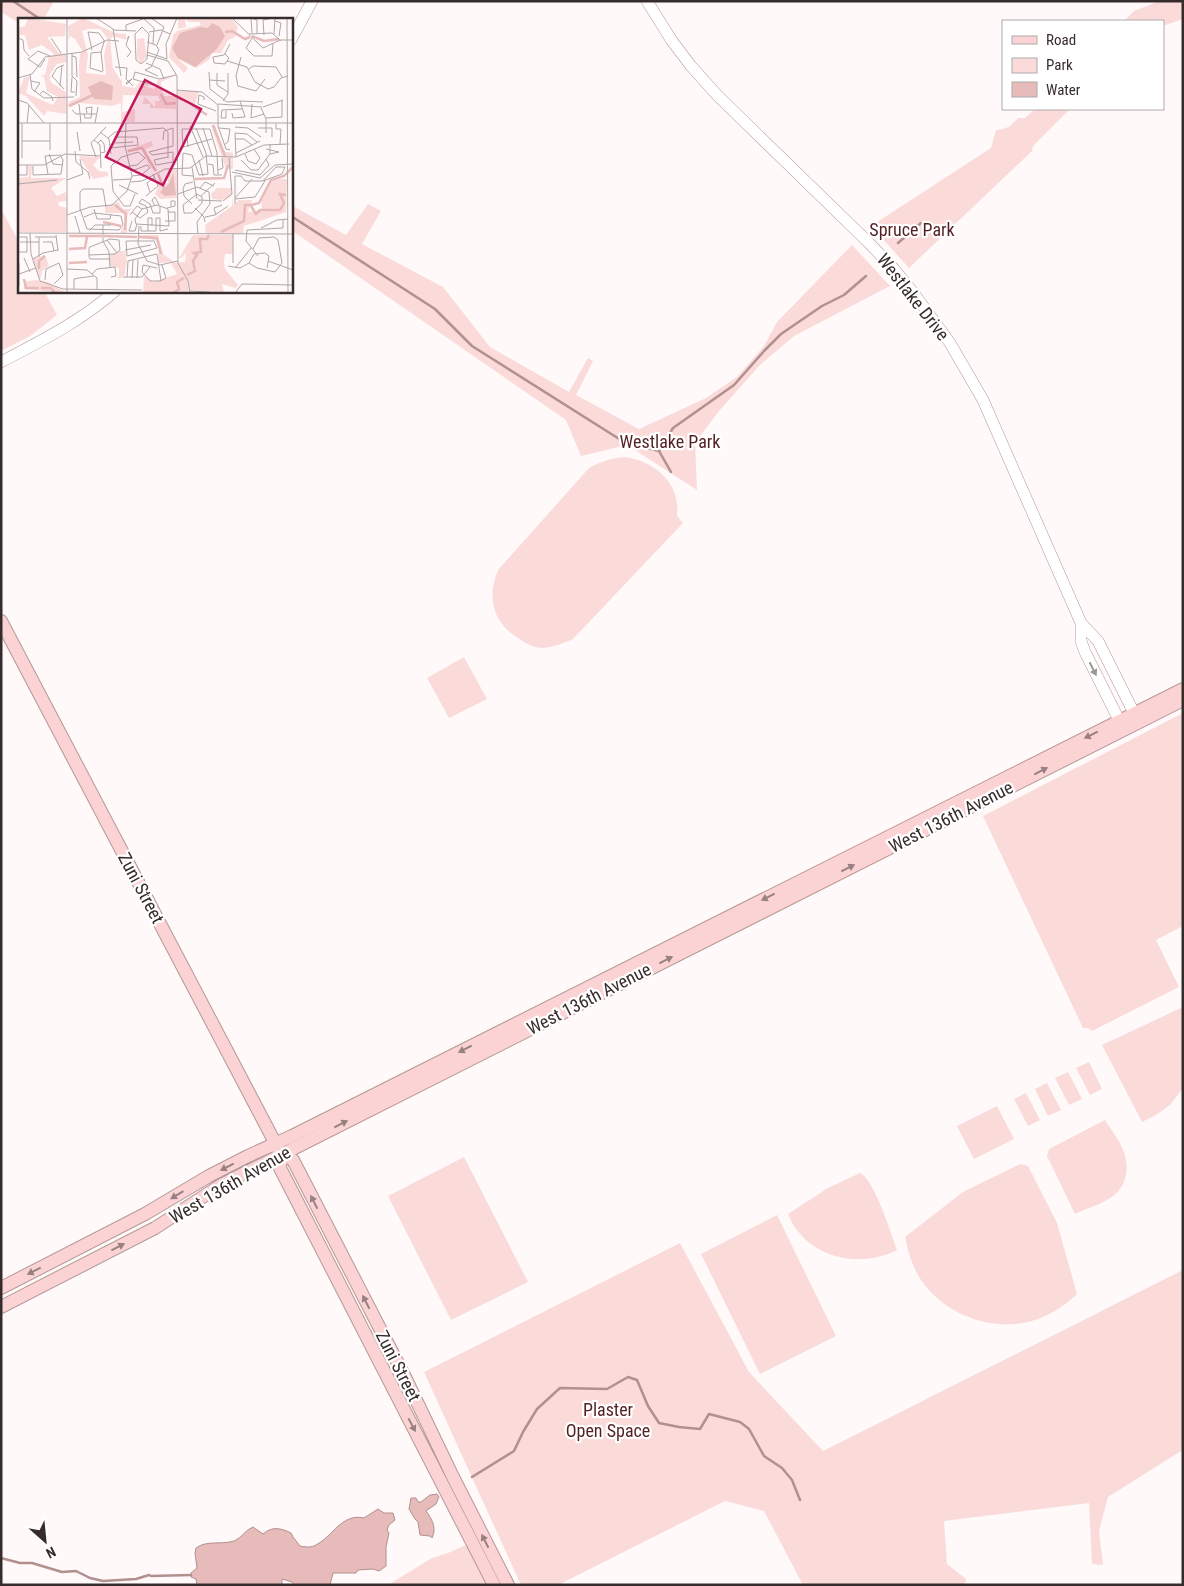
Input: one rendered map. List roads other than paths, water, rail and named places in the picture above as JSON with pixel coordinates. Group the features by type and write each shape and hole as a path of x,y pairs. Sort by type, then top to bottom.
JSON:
{"main road":[{"name":"Zuni Street","path":"1,622 278,1149 280,1168 389,1382 508,1585"},
{"name":"West 136th Avenue","path":"1137,718 1183,689"},
{"name":"West 136th Avenue","path":"511,1032 811,875 1122,725 1183,700"},
{"name":"West 136th Avenue","path":"1,1288 145,1214 210,1176 278,1149 511,1032 805,890 1122,725"},
{"path":"805,890 811,875"},
{"name":"West 136th Avenue","path":"1,1307 155,1228 278,1149"},
{"name":"Zuni Street","path":"450,1485 494,1585"}],"street":[{"path":"292,38 312,1"},
{"name":"Westlake Drive","path":"647,1 672,41 704,81 869,242 894,269 932,318 961,361 983,400 1081,623 1098,640 1137,718"},
{"path":"1,362 87,314 114,292"},
{"name":"Westlake Drive","path":"1081,623 1081,641 1084,652 1122,725"}],"water":[{"path":"437,1494 439,1497 436,1504 426,1511 433,1524 432,1538 420,1535 418,1522 409,1509 411,1498 416,1498 418,1502 421,1502 430,1495"},
{"path":"378,1509 384,1513 393,1513 395,1520 389,1525 387,1530 389,1533 386,1547 386,1566 379,1571 373,1569 358,1570 356,1573 333,1573 330,1585 294,1585 292,1582 282,1579 282,1585 197,1585 196,1579 191,1577 191,1573 197,1568 196,1548 200,1546 209,1543 234,1541 253,1527 263,1534 273,1529 284,1530 291,1533 300,1546 312,1547 344,1522 356,1517 364,1518"}],"waterway":[{"path":"13,1 38,18"},
{"path":"292,217 435,309 472,346 624,442 659,451 673,428 734,385 781,334 822,306 844,295 866,276"},
{"path":"898,243 921,223"},
{"path":"659,451 671,472"},
{"path":"472,1477 514,1451 537,1409 560,1388 607,1389 628,1377 637,1380 648,1406 659,1423 700,1429 709,1414 740,1422 749,1429 764,1456 782,1468 792,1480 800,1500"},
{"path":"1,1558 20,1563 32,1563 62,1572 76,1571 90,1578 103,1581 136,1579 149,1575 191,1575"}],"park label":[{"name":"Spruce Park","path":"912,230"},
{"name":"Westlake Park","path":"670,442"},
{"name":"Plaster Open Space","path":"608,1420"}]}
